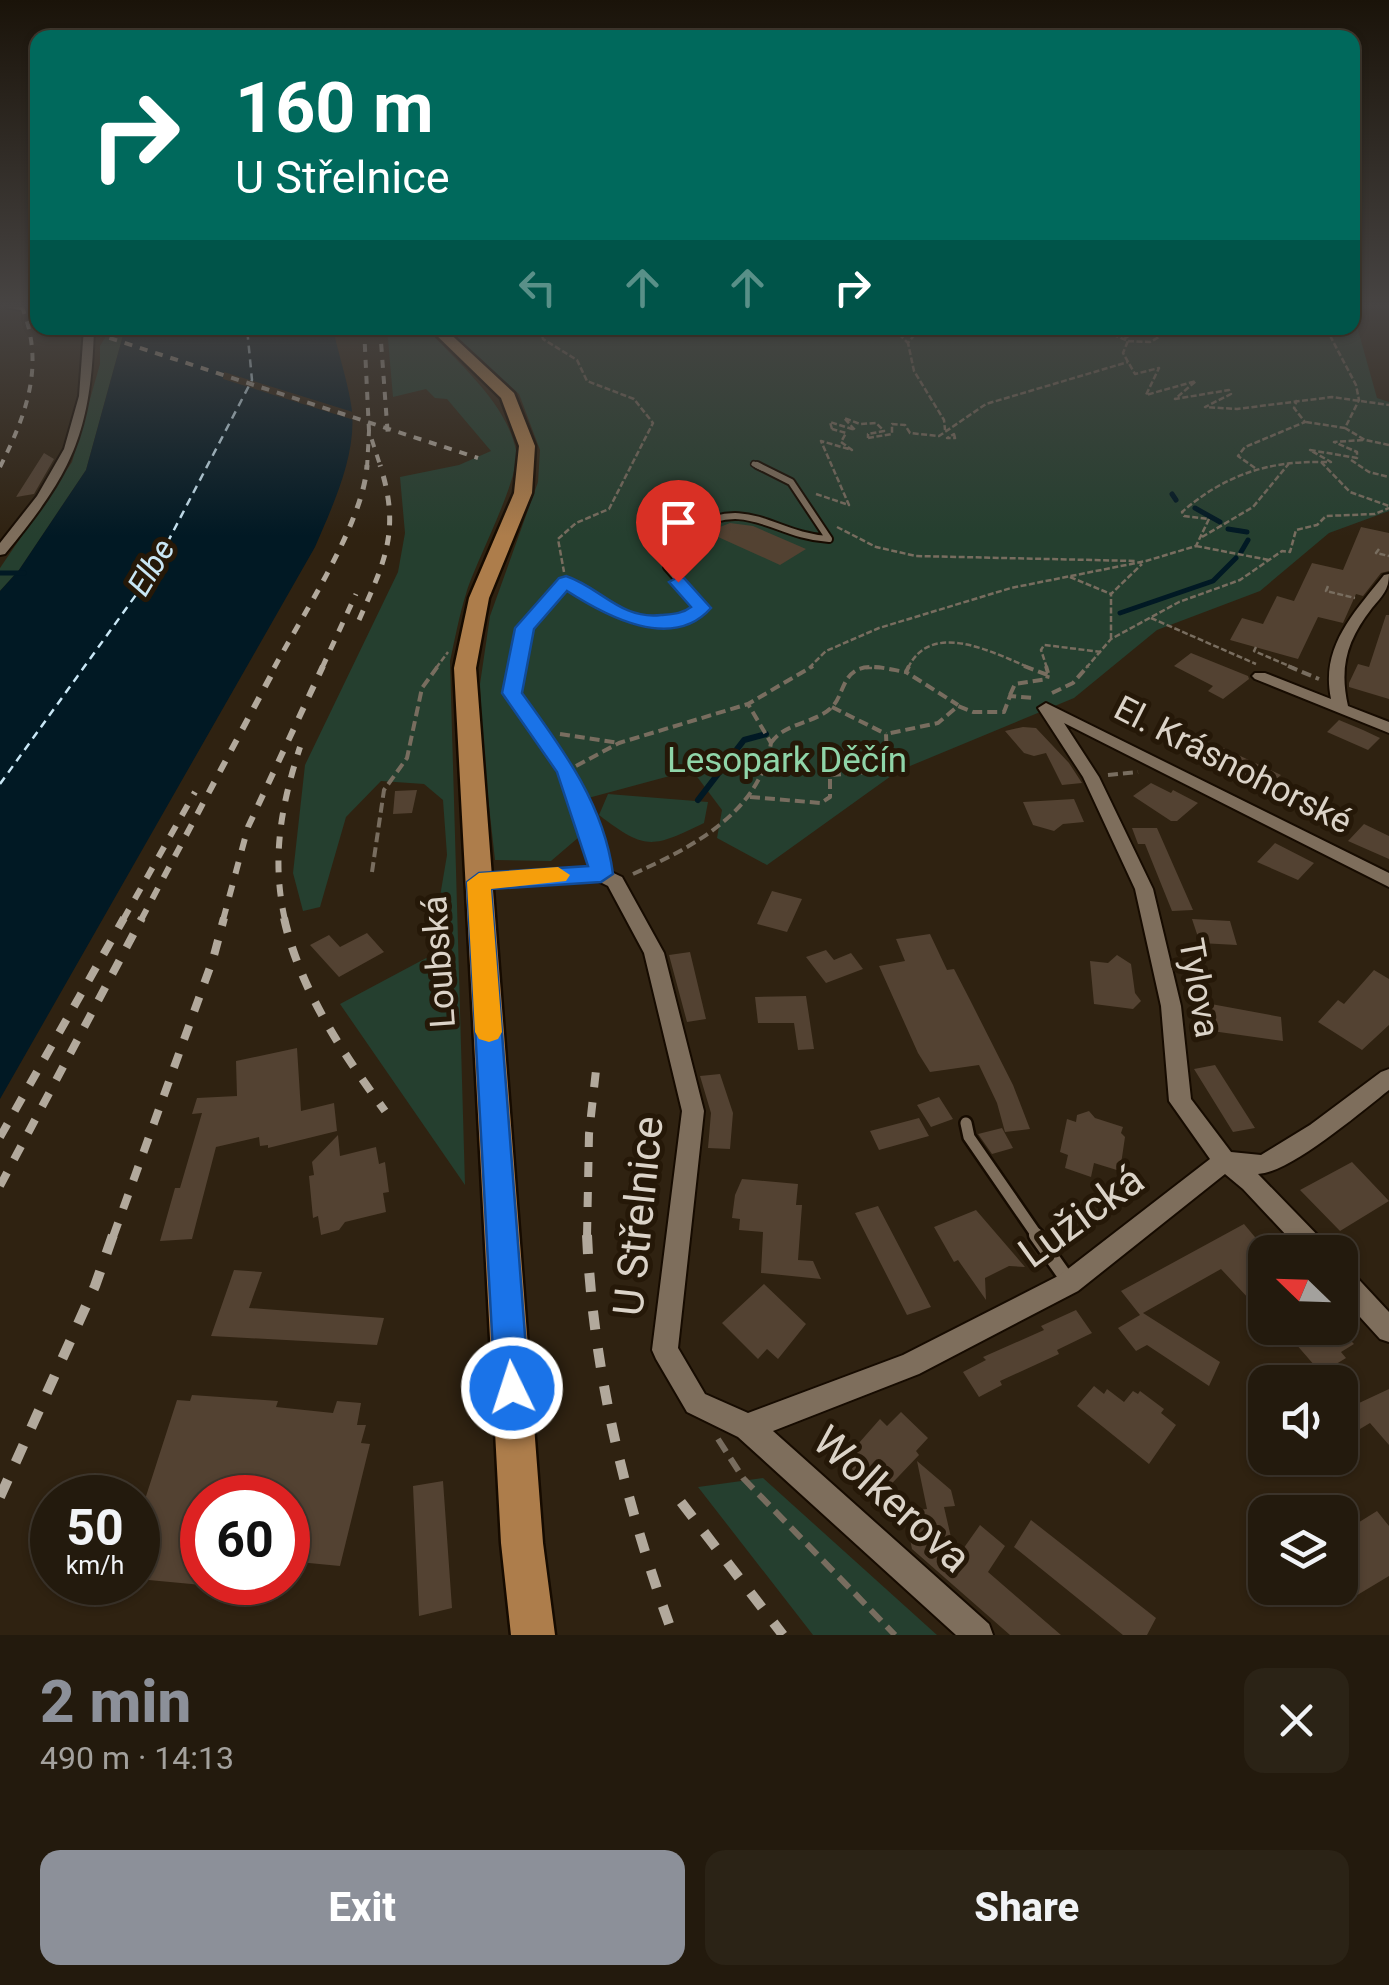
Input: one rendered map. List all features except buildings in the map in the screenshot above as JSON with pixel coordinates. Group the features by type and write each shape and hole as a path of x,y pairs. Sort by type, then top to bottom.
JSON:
{"main road":[{"name":"Loubská","path":"495,383 508,396 527,446 523,493 479,598 465,668 522,1543 532,1635"}],"street":[{"path":"0,551 68,460 86,383"},
{"path":"1341,708 1334,685 1334,656 1389,578"},
{"path":"1266,678 1389,728"},
{"name":"El. Krásnohorské","path":"1046,708 1389,881"},
{"name":"Tylova","path":"1046,708 1116,822 1148,906 1171,1006 1180,1100 1225,1162 1251,1182 1301,1235"},
{"path":"479,882 608,878"},
{"name":"U Střelnice","path":"608,878 654,953 693,1111 665,1350 696,1403"},
{"path":"1225,1162 1264,1165 1318,1132 1389,1078"},
{"name":"Lužická","path":"748,1426 910,1365 1070,1282 1225,1162"},
{"path":"1358,1297 1389,1330"},
{"path":"696,1403 748,1426"},
{"name":"Wolkerova","path":"748,1426 978,1635"}],"lane":[{"path":"566,582 614,613 629,618 649,622 689,618 702,608 667,567 668,552 681,536 718,513 748,514 815,540 829,538 797,488 754,464"},
{"name":"U Střelnice","path":"566,582 524,628 512,693 567,771 608,878"},
{"path":"966,1123 969,1137 1070,1282"}],"path":[{"path":"566,582 558,539 576,523 609,509 653,423 646,406 617,388 597,383"},
{"path":"922,383 944,420 944,430 951,436"},
{"path":"797,488 849,505 821,441 852,450 841,442 846,433 832,429 830,422 855,430 844,418 860,424 868,421 884,431 868,434 868,438 892,434 892,424 905,426 910,433 939,436 986,404 1055,383"},
{"path":"1152,383 1146,396 1188,383"},
{"path":"1193,383 1175,398 1231,390 1205,406 1236,409 1297,400 1389,404"},
{"path":"1355,383 1360,400"},
{"path":"1297,400 1294,408 1306,422"},
{"path":"1345,428 1348,416 1360,400"},
{"path":"1256,468 1238,456 1245,447 1306,422 1345,428 1365,440"},
{"path":"1196,546 1209,519 1187,517 1182,512 1222,482 1256,468 1292,460 1330,462 1310,450 1357,458 1358,453 1335,441 1365,440 1389,445"},
{"path":"1346,458 1369,472 1389,477"},
{"path":"1202,537 1267,497 1292,460"},
{"path":"1321,462 1345,492 1389,507"},
{"path":"1010,696 1039,698 1073,683 1111,639 1178,602 1240,580 1282,551 1290,552 1296,530 1317,525 1326,516 1375,514 1389,507"},
{"path":"812,512 876,547 916,556 1146,562"},
{"path":"567,771 619,743 748,704 852,638 940,608 1068,576 1146,562 1196,546 1269,560"},
{"path":"1379,549 1376,553 1389,556"},
{"path":"1111,639 1112,594 1146,562"},
{"path":"1068,576 1112,594"},
{"path":"1328,586 1326,591 1370,602"},
{"path":"1150,617 1266,669 1266,678"},
{"path":"372,872 384,790 407,758 422,688 443,656 470,632"},
{"path":"906,672 914,653 945,640 1048,675"},
{"path":"608,878 691,844 750,797 764,774 777,734 832,707 842,685 856,670 872,667 906,672 958,706 992,714 1004,712 1010,688 1015,684 1047,679 1041,650 1044,645 1102,652"},
{"path":"1256,647 1254,652 1334,685"},
{"path":"748,704 772,743"},
{"path":"832,707 886,734 938,724 958,706"},
{"path":"542,731 619,743"},
{"path":"750,797 797,803 826,801 830,797 830,776 868,774 881,767 888,759 886,734"},
{"path":"1091,777 1168,768"},
{"path":"696,1403 743,1478 896,1635"}],"green space":[{"path":"94,383 110,383 86,470 19,570 0,591 0,568 72,462"},
{"path":"392,383 477,383 502,415 516,450 512,480 466,594 450,661 465,1185 340,1004 430,956 447,855 443,800 424,784 381,781 346,817 320,907 303,911 293,873 305,765 398,572 405,533 400,477 459,465 491,451 447,399 435,398 426,389 393,397"},
{"name":"Lesopark Děčín","path":"507,383 1373,383 1377,398 1389,402 1389,511 1329,533 1260,591 1157,630 1074,698 898,771 767,865 717,838 722,810 692,770 577,801 579,837 551,861 495,860 482,743 480,684 490,616 538,482 540,450 519,394"},
{"path":"608,794 708,802 704,823 650,842 628,835 599,815"},
{"path":"763,1478 937,1635 813,1635 698,1487"}],"water":[{"name":"Elbe","path":"110,383 346,383 352,422 348,459 315,547 0,1099 0,591 19,570 86,470"}],"pier":[{"path":"237,383 260,383 356,413 357,421"}],"waterway":[{"path":"1172,494 1176,500"},
{"path":"1195,508 1220,522"},
{"path":"1228,529 1247,532"},
{"path":"1241,552 1248,540"},
{"path":"1120,613 1213,581 1236,558"},
{"path":"0,573 24,573"},
{"path":"698,800 744,740 766,734"}],"ferry route":[{"path":"0,784 151,574 250,383"}],"railway":[{"path":"0,467 25,408 30,383"},
{"path":"249,383 369,422"},
{"path":"367,383 369,422"},
{"path":"384,383 387,428"},
{"path":"369,422 387,428"},
{"path":"369,422 369,431"},
{"path":"387,428 478,458"},
{"path":"387,428 388,437"},
{"path":"367,468 369,431"},
{"path":"369,431 381,468"},
{"path":"274,668 344,541 367,465"},
{"path":"359,620 387,545 389,508 380,465"},
{"path":"322,668 356,594"},
{"path":"141,920 276,666"},
{"path":"223,920 248,827 323,666"},
{"path":"285,920 279,876 280,833 300,747"},
{"path":"123,920 195,792"},
{"path":"0,1137 124,918"},
{"path":"0,1186 142,918"},
{"path":"113,1237 213,959 224,918"},
{"path":"284,918 312,995 338,1043 385,1111"},
{"path":"587,1236 589,1134 597,1061"},
{"path":"0,1497 95,1286 113,1235"},
{"path":"587,1236 604,1388 627,1488 673,1635"},
{"path":"681,1502 783,1635"}],"slow traffic":[{"path":"489,1032 479,882 558,875"}],"route":[{"path":"512,1388 479,882 601,874 598,852 567,771 512,693 524,628 566,582 614,613 629,618 672,621 698,614 702,608 678,582"}]}
